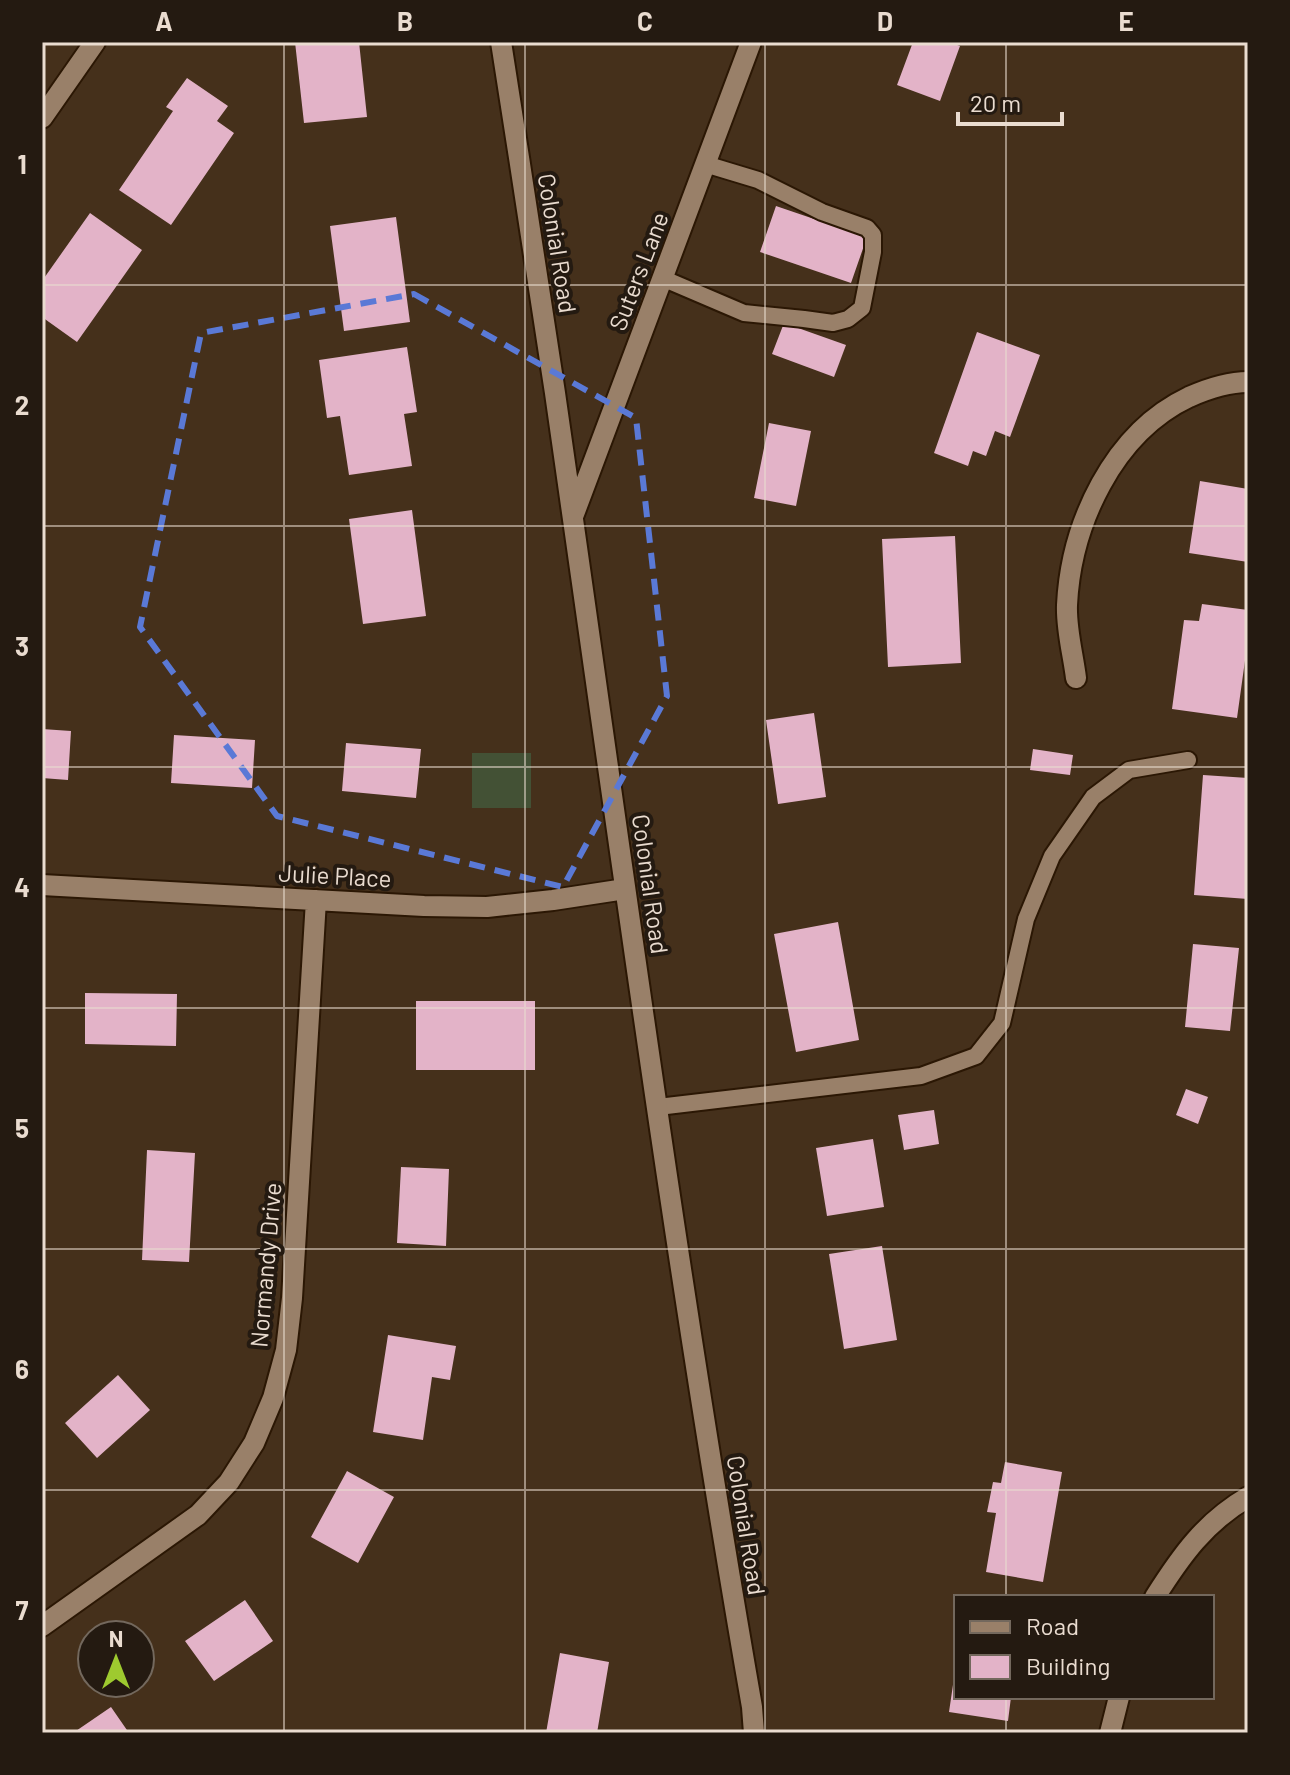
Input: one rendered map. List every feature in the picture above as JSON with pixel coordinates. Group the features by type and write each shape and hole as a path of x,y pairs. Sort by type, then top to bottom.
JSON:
{"street":[{"path":"42,118 95,42"},
{"name":"Colonial Road","path":"501,42 719,1520 754,1733"},
{"name":"Suters Lane","path":"572,517 751,42"},
{"path":"1076,678 1067,617 1075,553 1090,507 1112,467 1139,432 1170,406 1206,389 1248,382"},
{"name":"Julie Place","path":"42,885 487,907 625,889"},
{"name":"Normandy Drive","path":"42,1626 198,1515 229,1482 254,1443 273,1398 286,1350 292,1298 316,900"},
{"path":"1156,1595 1177,1561 1197,1537 1231,1507 1248,1497"},
{"path":"1110,1733 1118,1699"}],"lane":[{"path":"662,278 744,313 833,323 848,319 862,308 873,252 873,235 867,228 822,212 758,180 705,164"},
{"path":"658,1107 921,1076 976,1056 1002,1023 1026,919 1052,856 1093,797 1129,770 1188,760"}],"highlighted area":[{"path":"414,294 636,418 667,696 563,887 277,816 140,627 201,333"}],"green space":[{"path":"472,753 531,753 531,808 472,808"}],"building":[{"path":"295,42 359,42 367,117 304,123"},
{"path":"913,42 949,42 960,46 940,101 897,85"},
{"path":"187,78 228,106 217,121 234,133 171,225 119,190 173,111 166,107"},
{"path":"776,206 867,237 851,283 760,252"},
{"path":"90,213 142,250 77,342 42,317 42,281"},
{"path":"396,217 410,322 344,331 330,226"},
{"path":"784,323 846,345 834,377 772,354"},
{"path":"977,332 1040,355 1010,437 995,431 986,456 973,451 968,466 934,453"},
{"path":"407,347 417,412 404,414 412,466 349,475 340,416 327,418 319,360"},
{"path":"769,423 811,431 796,506 754,498"},
{"path":"1200,481 1248,489 1248,562 1189,553"},
{"path":"412,510 426,616 363,624 349,519"},
{"path":"955,536 961,663 888,667 882,539"},
{"path":"1202,604 1248,610 1248,639 1237,718 1172,709 1184,620 1199,621"},
{"path":"814,713 826,797 778,804 766,720"},
{"path":"42,729 71,731 68,780 42,778"},
{"path":"174,735 255,740 252,788 171,783"},
{"path":"346,743 421,749 416,798 342,791"},
{"path":"1033,749 1073,755 1070,775 1030,770"},
{"path":"1203,775 1248,778 1248,899 1194,895"},
{"path":"838,922 859,1040 796,1052 774,934"},
{"path":"1193,944 1239,948 1230,1031 1185,1027"},
{"path":"85,993 177,994 176,1046 85,1044"},
{"path":"416,1001 535,1001 535,1070 416,1070"},
{"path":"1186,1089 1208,1097 1198,1124 1176,1115"},
{"path":"934,1110 939,1144 904,1150 898,1115"},
{"path":"873,1139 884,1207 827,1216 816,1148"},
{"path":"147,1150 195,1153 189,1262 142,1260"},
{"path":"401,1167 449,1169 446,1246 397,1243"},
{"path":"882,1246 897,1340 844,1349 829,1254"},
{"path":"388,1335 456,1346 450,1380 432,1377 423,1440 373,1432"},
{"path":"118,1375 150,1410 97,1458 65,1423"},
{"path":"1005,1462 1062,1472 1043,1582 986,1572 996,1513 987,1512 993,1482 1001,1483"},
{"path":"347,1471 394,1497 358,1563 311,1537"},
{"path":"245,1600 273,1641 214,1681 185,1641"},
{"path":"560,1653 609,1662 597,1733 546,1733"},
{"path":"954,1678 954,1699 1011,1699 1008,1721 949,1712"},
{"path":"111,1707 129,1733 73,1733"}]}
